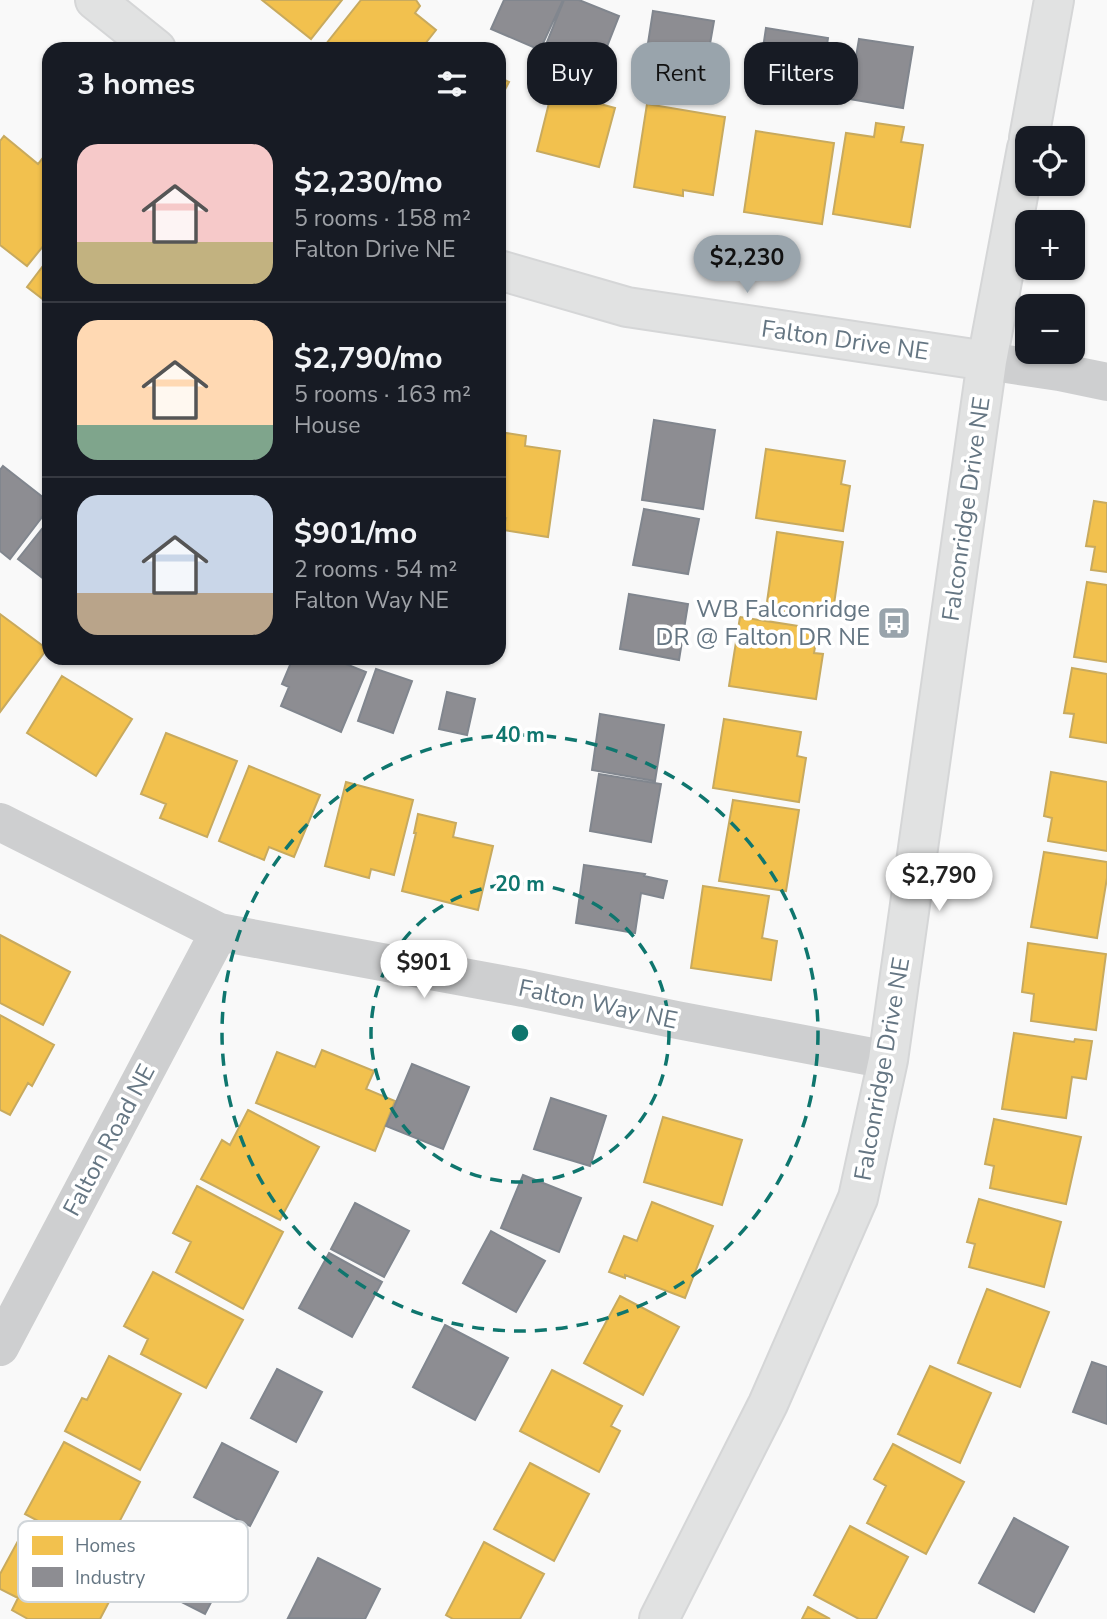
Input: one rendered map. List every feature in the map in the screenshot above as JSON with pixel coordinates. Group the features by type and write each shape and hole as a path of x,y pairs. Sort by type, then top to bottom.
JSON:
{"street":[{"path":"95,0 147,42"},
{"path":"1031,126 1054,0"},
{"name":"Falconridge Drive NE","path":"659,1619 768,1404 858,1198 888,1060 987,361 1018,196"},
{"name":"Falton Drive NE","path":"506,272 626,307 987,361"},
{"path":"987,361 1107,382"},
{"name":"Falton Way NE","path":"0,822 219,933 523,988 888,1060"},
{"name":"Falton Road NE","path":"0,1347 219,933"}],"building: Homes":[{"path":"262,0 342,0 311,39"},
{"path":"361,0 416,0 420,6 415,13 436,30 427,42 328,42"},
{"path":"548,105 604,105 615,108 599,167 537,151"},
{"path":"647,105 725,117 713,195 683,190 683,196 634,187"},
{"path":"876,123 904,127 901,142 923,145 910,227 833,214 846,133 874,137"},
{"path":"756,131 834,143 822,224 744,212"},
{"path":"4,136 38,164 42,159 42,248 27,266 0,245 0,141"},
{"path":"42,267 42,299 27,287"},
{"path":"506,433 526,436 525,446 560,451 548,537 506,530"},
{"path":"766,449 845,461 841,484 850,486 843,531 756,518"},
{"path":"1094,501 1107,503 1107,572 1091,570 1095,547 1086,546"},
{"path":"777,532 843,542 832,618 766,609"},
{"path":"1087,582 1107,585 1107,662 1074,657"},
{"path":"0,614 42,645 42,656 0,712"},
{"path":"740,617 818,629 814,653 823,654 816,699 729,686"},
{"path":"1072,668 1107,674 1107,743 1070,737 1074,714 1064,713"},
{"path":"62,676 132,719 96,776 27,733"},
{"path":"724,719 801,732 797,756 806,758 799,802 713,788"},
{"path":"166,733 237,761 207,837 160,818 166,804 141,794"},
{"path":"249,766 320,795 294,857 269,847 264,860 219,841"},
{"path":"1051,772 1107,782 1107,851 1048,841 1052,818 1044,816"},
{"path":"346,782 413,800 394,875 371,869 369,878 325,866"},
{"path":"733,800 799,810 786,891 719,881"},
{"path":"418,814 456,823 453,837 493,846 478,910 402,891"},
{"path":"1044,852 1107,862 1097,938 1031,927"},
{"path":"703,886 769,896 762,938 777,941 771,980 691,968"},
{"path":"0,935 70,972 43,1025 0,1003"},
{"path":"1028,943 1106,954 1096,1030 1031,1021 1034,994 1022,992"},
{"path":"0,1015 54,1045 32,1086 28,1083 10,1115 0,1110"},
{"path":"1014,1033 1074,1042 1075,1039 1092,1041 1086,1079 1072,1077 1066,1118 1002,1109"},
{"path":"322,1050 374,1071 366,1089 395,1101 375,1151 256,1103 277,1052 315,1067"},
{"path":"248,1110 319,1147 280,1220 201,1179 222,1140 230,1145"},
{"path":"663,1117 742,1140 722,1205 644,1182"},
{"path":"994,1119 1081,1137 1066,1204 990,1188 994,1166 985,1164"},
{"path":"197,1186 283,1232 243,1309 176,1272 191,1242 173,1233"},
{"path":"979,1199 1061,1222 1044,1287 969,1267 975,1244 967,1242"},
{"path":"652,1202 713,1226 685,1298 625,1275 625,1278 609,1272 624,1236 637,1241"},
{"path":"153,1272 243,1320 206,1388 141,1354 148,1339 124,1326"},
{"path":"987,1289 1049,1312 1020,1387 958,1363"},
{"path":"620,1296 679,1327 643,1395 584,1363"},
{"path":"109,1356 181,1394 140,1470 65,1431 82,1398 87,1400"},
{"path":"930,1366 991,1393 960,1463 898,1434"},
{"path":"552,1370 622,1406 611,1426 620,1431 599,1472 520,1431"},
{"path":"64,1442 140,1482 120,1521 38,1521 25,1514"},
{"path":"893,1444 964,1482 926,1554 867,1523 886,1486 874,1479"},
{"path":"530,1463 589,1494 554,1561 494,1529"},
{"path":"850,1526 908,1557 876,1619 859,1619 814,1595"},
{"path":"18,1541 18,1598 0,1589 0,1574"},
{"path":"484,1542 544,1574 520,1619 453,1619 446,1615"},
{"path":"18,1598 18,1602 109,1602 100,1619 28,1619 12,1610"},
{"path":"808,1607 830,1619 802,1619"}],"building: Industry":[{"path":"504,0 563,0 544,42 527,42 527,44 491,29"},
{"path":"564,0 579,0 619,16 609,42 547,42"},
{"path":"653,11 714,21 710,42 648,42"},
{"path":"766,28 828,38 827,42 764,42"},
{"path":"859,39 913,47 903,108 858,100"},
{"path":"654,420 715,430 703,509 642,500"},
{"path":"3,466 42,497 42,517 10,559 0,551 0,470"},
{"path":"644,509 699,519 688,574 633,565"},
{"path":"42,529 42,578 18,559"},
{"path":"629,594 688,604 679,660 620,649"},
{"path":"290,665 348,665 366,672 341,732 281,706 289,687 282,684"},
{"path":"376,669 412,681 393,733 358,721"},
{"path":"447,692 475,699 467,735 439,729"},
{"path":"600,714 664,725 655,781 592,770"},
{"path":"599,774 661,784 651,842 590,831"},
{"path":"584,865 645,874 644,876 667,881 663,898 641,893 635,933 576,923"},
{"path":"412,1064 469,1087 443,1149 386,1126"},
{"path":"551,1098 606,1116 590,1166 534,1149"},
{"path":"523,1175 581,1198 559,1252 501,1228"},
{"path":"355,1203 409,1231 384,1277 331,1249"},
{"path":"491,1231 545,1261 516,1312 463,1283"},
{"path":"329,1253 382,1282 352,1337 299,1308"},
{"path":"445,1325 508,1358 475,1420 413,1387"},
{"path":"1092,1362 1107,1367 1107,1424 1073,1412"},
{"path":"277,1369 322,1392 296,1442 251,1418"},
{"path":"222,1443 278,1472 250,1526 248,1521 240,1521 194,1497"},
{"path":"1014,1518 1068,1547 1034,1612 979,1583"},
{"path":"318,1558 380,1589 365,1619 288,1618"},
{"path":"181,1602 211,1602 205,1614"}],"place":[{"name":"WB Falconridge DR @ Falton DR NE","path":"894,623"}]}
